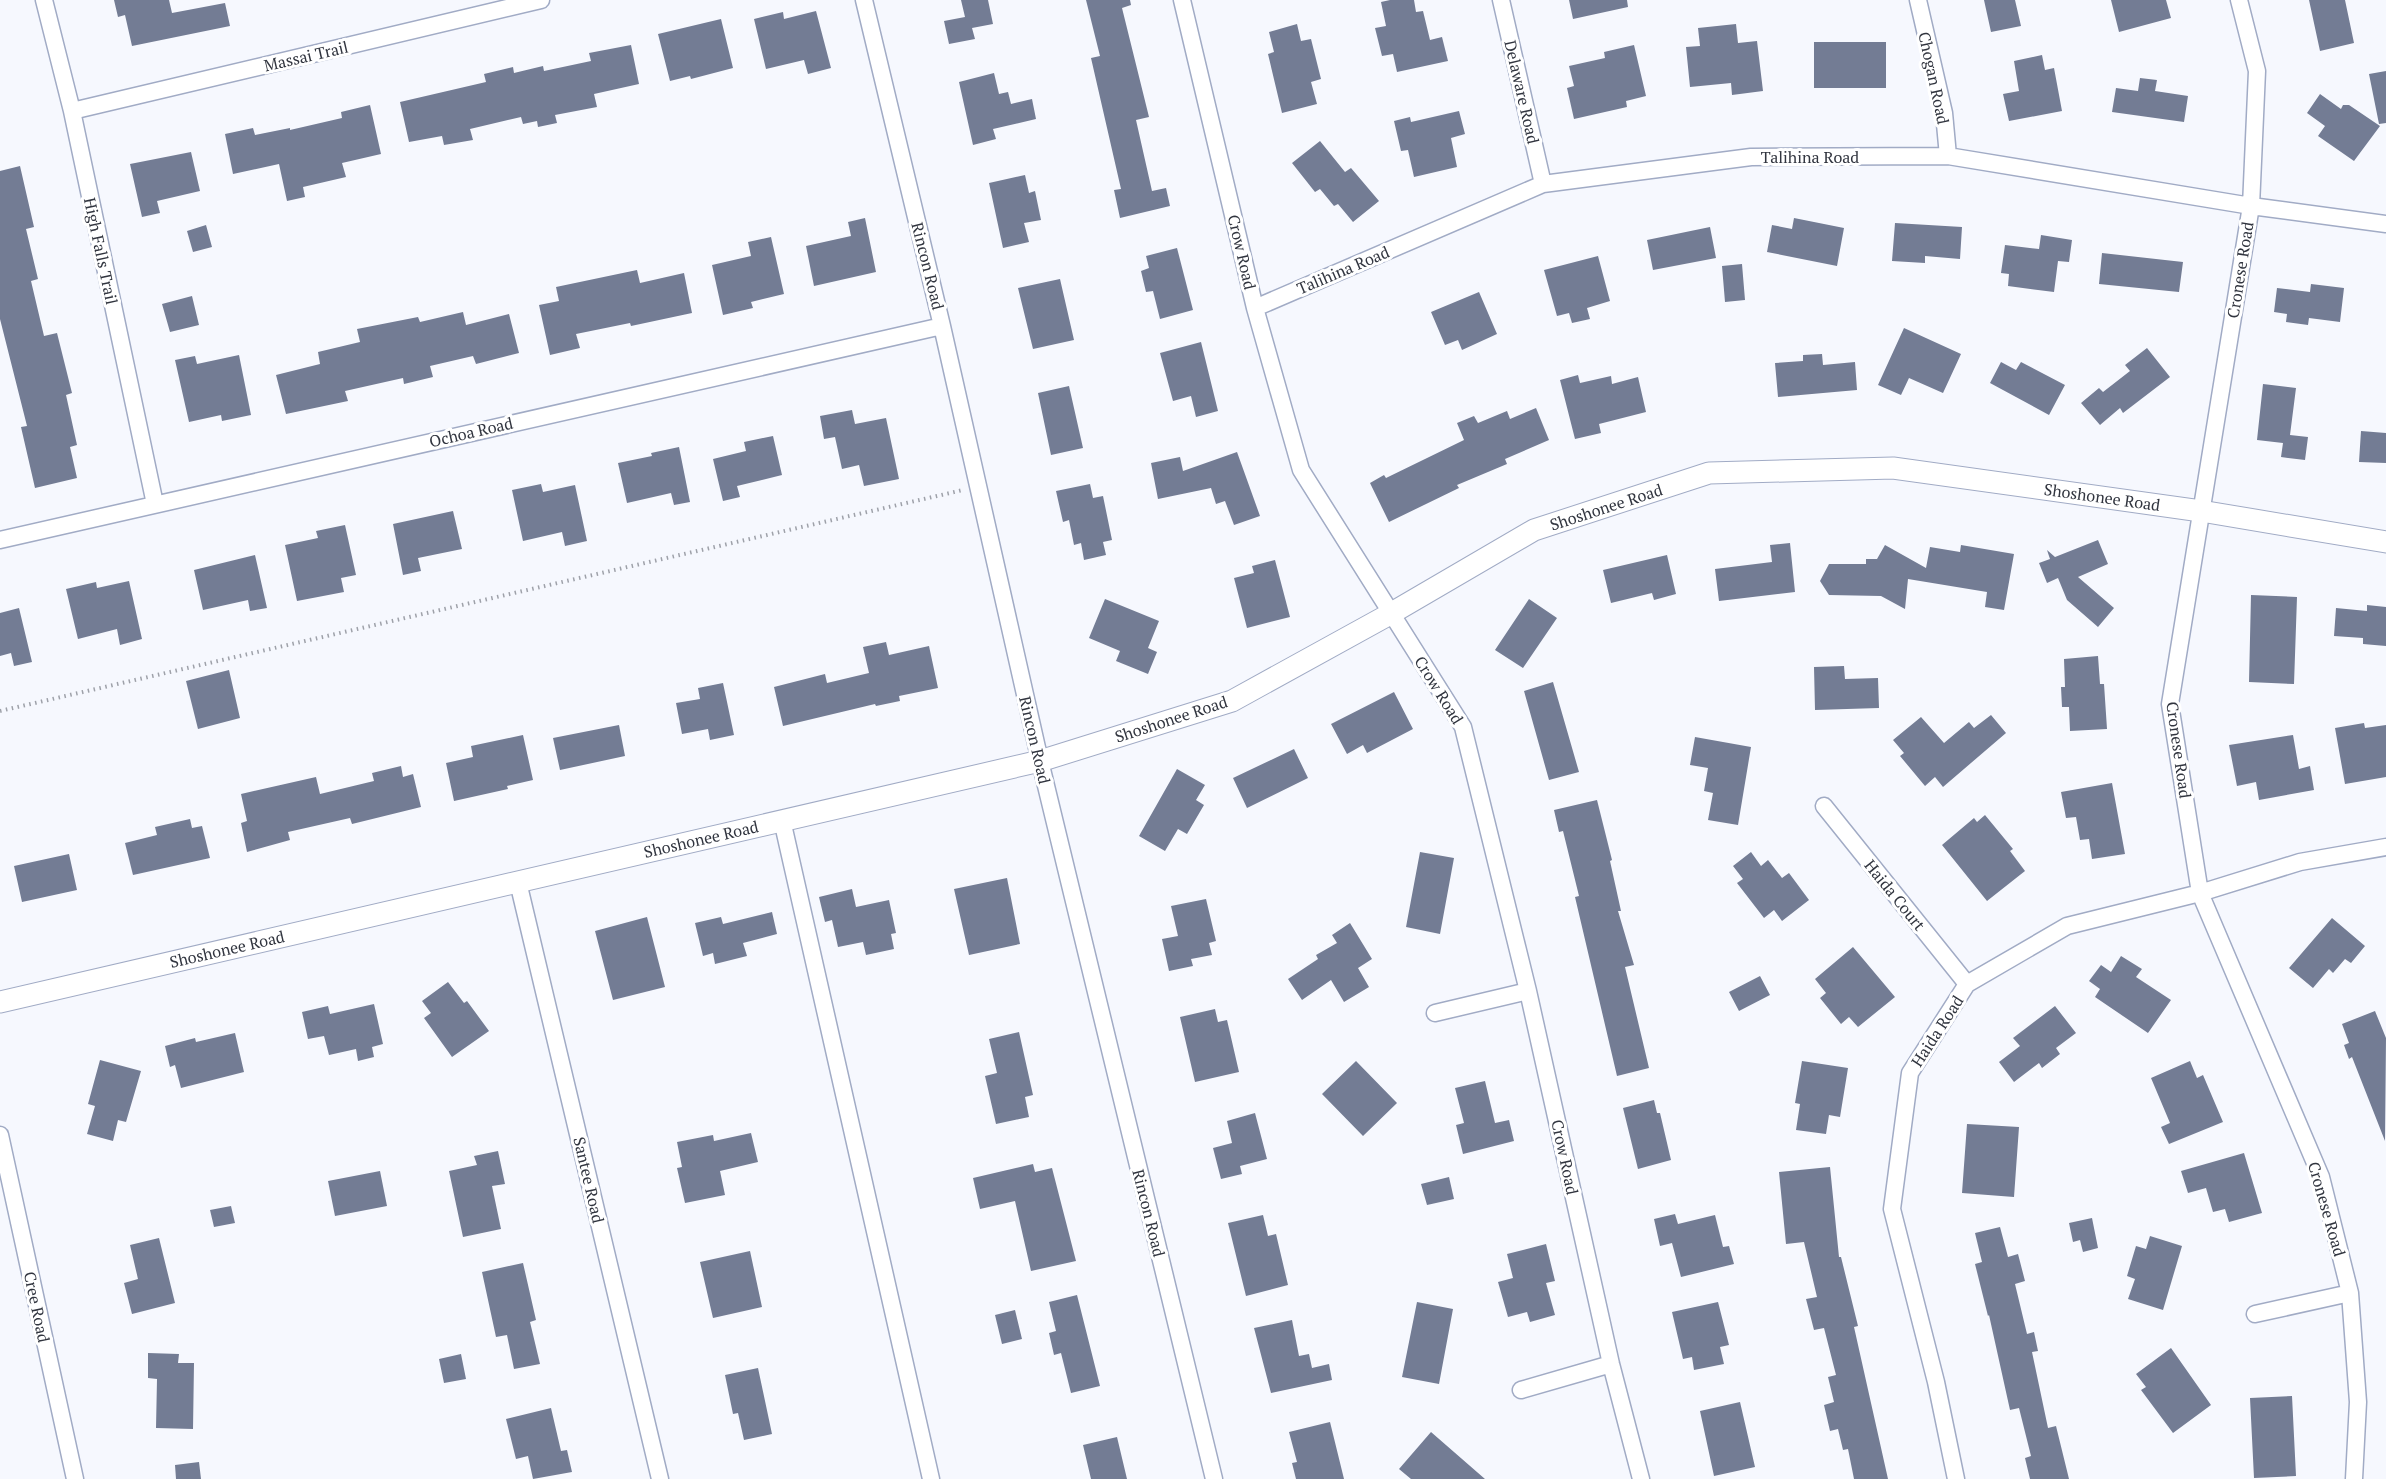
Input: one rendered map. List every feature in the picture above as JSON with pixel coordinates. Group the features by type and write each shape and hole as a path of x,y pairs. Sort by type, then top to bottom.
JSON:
{"street":[{"name":"High Falls Trail","path":"44,0 72,111 155,504"},
{"name":"Massai Trail","path":"72,111 540,0"},
{"name":"Rincon Road","path":"864,0 942,326 1040,761 1214,1479"},
{"name":"Crow Road","path":"1182,0 1255,308 1301,470 1463,727 1528,991 1611,1364 1641,1479"},
{"name":"Delaware Road","path":"1501,0 1543,184"},
{"name":"Chogan Road","path":"1918,0 1944,113 1948,156"},
{"name":"Cronese Road","path":"2239,0 2258,72 2251,206 2170,704 2200,893 2321,1177 2350,1293 2358,1402 2354,1479"},
{"name":"Talihina Road","path":"1255,308 1543,184 1751,157 1948,156 2251,206 2386,224"},
{"name":"Ochoa Road","path":"0,540 942,326"},
{"name":"Shoshonee Road","path":"0,1002 1040,761 1232,701 1390,614 1534,530 1709,473 1893,468 2201,511 2386,543"},
{"name":"Haida Court","path":"1824,806 1967,984"},
{"path":"782,820 931,1479"},
{"name":"Haida Road","path":"1956,1479 1936,1382 1892,1209 1910,1073 1967,984 2067,926 2200,893 2300,862 2386,847"},
{"name":"Santee Road","path":"518,882 660,1479"},
{"path":"1435,1013 1528,991"},
{"name":"Cree Road","path":"0,1135 75,1479"},
{"path":"2255,1314 2350,1293"},
{"path":"1521,1390 1611,1364"}],"path":[{"path":"0,711 979,486"}],"building":[{"path":"114,0 169,0 172,13 225,3 230,26 132,46 125,15 118,17"},
{"path":"961,0 988,0 993,24 972,28 975,39 949,44 944,21 965,17"},
{"path":"1086,0 1130,0 1131,5 1122,8 1149,117 1136,120 1152,191 1166,188 1170,206 1120,218 1114,190 1121,189 1091,58 1100,56"},
{"path":"1414,0 1416,12 1423,11 1430,40 1442,37 1448,61 1397,72 1393,54 1382,56 1375,28 1386,26 1381,2"},
{"path":"1569,0 1627,0 1628,7 1573,19"},
{"path":"1984,0 2015,0 2021,26 1991,32"},
{"path":"2111,0 2166,0 2171,18 2119,32"},
{"path":"2309,0 2345,0 2354,43 2320,51"},
{"path":"816,11 831,68 808,74 804,60 766,69 754,19 783,12 784,19"},
{"path":"721,19 733,68 691,79 690,76 670,81 658,34"},
{"path":"1297,24 1301,41 1311,39 1321,79 1311,82 1317,104 1282,113 1268,54 1274,52 1269,32"},
{"path":"1736,24 1738,43 1757,41 1763,91 1732,95 1731,83 1690,87 1686,47 1700,46 1698,28"},
{"path":"1814,42 1886,42 1886,88 1814,88"},
{"path":"631,45 639,84 594,94 597,107 555,115 557,123 538,127 537,121 523,124 521,117 470,129 473,140 444,145 442,136 409,142 400,102 486,82 484,74 513,67 514,73 543,66 544,71 591,61 589,53"},
{"path":"1634,45 1646,96 1626,101 1627,107 1574,119 1567,88 1574,86 1569,66 1605,58 1604,52"},
{"path":"2042,55 2045,70 2054,68 2062,111 2009,121 2003,94 2019,91 2014,61"},
{"path":"2386,71 2386,123 2379,124 2369,74"},
{"path":"994,73 999,94 1008,92 1011,104 1032,99 1036,119 993,129 996,139 973,145 959,82"},
{"path":"2140,78 2157,80 2155,91 2188,96 2184,122 2112,112 2116,88 2138,91"},
{"path":"2320,94 2341,109 2343,105 2349,105 2380,126 2354,161 2318,136 2325,126 2307,113"},
{"path":"370,105 381,154 342,163 346,177 303,187 305,197 287,201 279,164 233,174 225,134 253,128 255,135 290,128 290,130 342,118 341,112"},
{"path":"1459,111 1465,134 1451,138 1457,167 1414,177 1408,150 1401,151 1394,121 1410,117 1411,122"},
{"path":"1320,141 1345,172 1351,168 1379,201 1353,222 1338,204 1334,206 1320,189 1315,192 1292,163"},
{"path":"191,152 200,191 157,201 160,213 142,217 130,164"},
{"path":"20,166 34,227 26,229 38,279 31,281 44,336 57,333 72,393 66,395 77,445 70,447 77,478 35,488 21,427 27,426 0,319 0,171"},
{"path":"1025,175 1029,193 1035,191 1041,220 1024,223 1029,242 1003,248 989,183"},
{"path":"865,218 876,272 814,286 806,246 851,236 848,222"},
{"path":"1794,218 1844,228 1837,266 1767,252 1772,225 1792,229"},
{"path":"1895,223 1962,227 1960,259 1925,256 1925,263 1892,261"},
{"path":"206,225 212,247 193,252 187,231"},
{"path":"1710,227 1716,258 1653,270 1647,240"},
{"path":"2041,235 2072,240 2069,262 2058,261 2054,292 2008,286 2009,274 2001,273 2005,245 2039,249"},
{"path":"771,237 784,294 751,302 753,308 723,315 712,265 751,256 748,242"},
{"path":"1177,248 1193,310 1160,319 1153,291 1146,292 1141,271 1149,268 1146,256"},
{"path":"2102,253 2183,262 2179,292 2099,284"},
{"path":"1598,256 1610,301 1587,308 1590,319 1572,323 1569,313 1557,316 1544,270"},
{"path":"1742,264 1745,300 1725,302 1722,266"},
{"path":"637,270 640,283 684,273 692,313 631,326 630,323 576,334 580,348 550,355 539,305 559,301 556,287"},
{"path":"1060,279 1074,340 1033,349 1018,288"},
{"path":"2311,284 2344,288 2340,322 2309,318 2308,325 2286,322 2287,314 2274,312 2277,288 2310,292"},
{"path":"1479,292 1497,334 1462,350 1458,340 1445,345 1431,312"},
{"path":"192,296 199,325 170,332 162,304"},
{"path":"463,312 466,325 509,314 519,353 476,364 473,356 430,366 433,377 404,384 403,378 345,391 348,401 286,414 276,375 320,364 318,352 360,342 357,329 418,317 420,322"},
{"path":"1904,328 1961,354 1943,393 1909,378 1901,395 1878,385"},
{"path":"1201,342 1218,411 1196,417 1191,396 1173,401 1160,353"},
{"path":"2147,348 2170,377 2123,413 2120,408 2100,425 2081,403 2099,388 2103,392 2130,371 2125,365"},
{"path":"1822,354 1823,365 1855,362 1857,390 1778,397 1775,363 1803,361 1803,355"},
{"path":"239,355 251,415 222,421 221,415 189,422 175,360 195,356 197,364"},
{"path":"2001,362 2016,370 2021,362 2065,385 2049,415 1990,383"},
{"path":"1578,375 1580,383 1611,376 1612,384 1638,377 1646,412 1599,424 1601,433 1575,439 1560,380"},
{"path":"2263,384 2296,388 2290,435 2308,437 2305,460 2281,457 2283,443 2257,440"},
{"path":"1069,386 1083,448 1051,455 1038,393"},
{"path":"1536,408 1549,440 1505,459 1507,464 1457,485 1459,488 1389,522 1370,483 1384,475 1386,478 1464,440 1457,423 1474,416 1478,423 1507,411 1510,419"},
{"path":"852,410 855,424 886,418 899,479 864,486 859,465 842,469 835,437 824,439 820,416"},
{"path":"2361,431 2386,433 2386,463 2359,462"},
{"path":"773,436 782,475 737,486 740,497 723,501 713,459 746,451 744,442"},
{"path":"679,447 690,502 674,505 671,493 627,503 618,463 652,456 651,453"},
{"path":"1237,452 1260,516 1234,525 1225,501 1216,504 1211,488 1158,499 1151,463 1180,457 1183,471"},
{"path":"541,484 543,492 575,485 587,541 565,546 562,532 523,541 512,490"},
{"path":"1090,484 1093,498 1103,496 1112,540 1103,542 1106,555 1084,560 1081,543 1074,545 1069,520 1063,522 1056,491"},
{"path":"453,511 462,549 418,558 421,571 403,575 393,524"},
{"path":"345,525 356,575 341,578 344,592 297,601 285,545 318,538 316,531"},
{"path":"2098,540 2108,564 2078,577 2114,608 2098,627 2067,600 2058,578 2047,583 2039,563 2050,559 2047,550 2055,557"},
{"path":"1790,543 1795,592 1719,601 1715,569 1772,562 1770,545"},
{"path":"1885,545 1926,568 1930,547 1960,552 1961,545 2014,554 2004,610 1985,607 1987,592 1908,579 1905,609 1881,596 1829,595 1820,581 1829,564 1866,564 1866,559 1877,559"},
{"path":"255,555 267,608 250,611 248,600 203,610 194,570"},
{"path":"1667,555 1676,594 1654,600 1652,593 1611,603 1603,570"},
{"path":"1275,560 1290,617 1247,628 1234,578 1254,573 1252,566"},
{"path":"129,581 142,639 120,645 117,629 78,639 66,589 96,582 97,588"},
{"path":"2251,595 2297,597 2294,684 2249,682"},
{"path":"1105,599 1159,621 1148,648 1157,652 1148,674 1116,661 1120,651 1089,638"},
{"path":"1529,599 1557,618 1523,668 1495,650"},
{"path":"2367,605 2386,607 2386,646 2363,644 2363,638 2334,636 2336,608 2367,611"},
{"path":"19,608 32,662 14,666 11,653 0,656 0,613"},
{"path":"886,642 889,655 929,646 938,688 899,696 900,701 876,706 875,704 783,726 774,687 825,674 827,683 869,673 863,647"},
{"path":"2098,656 2100,684 2104,684 2107,729 2070,731 2069,707 2062,707 2061,687 2065,687 2064,659"},
{"path":"1844,666 1845,679 1878,678 1879,708 1815,710 1814,667"},
{"path":"229,670 240,718 198,729 186,681"},
{"path":"1553,682 1579,772 1549,780 1524,691"},
{"path":"723,683 734,735 710,740 708,729 682,734 676,703 700,699 698,688"},
{"path":"1394,692 1413,729 1367,753 1363,745 1347,754 1331,724"},
{"path":"1991,715 2006,733 1943,787 1935,777 1925,786 1900,756 1904,753 1893,740 1921,717 1944,743 1969,722 1974,728"},
{"path":"2364,723 2365,728 2386,725 2386,777 2345,784 2335,728"},
{"path":"619,725 625,756 560,770 553,738"},
{"path":"523,735 533,780 507,786 508,789 454,801 446,763 473,757 471,746"},
{"path":"2293,735 2299,769 2310,766 2314,790 2259,800 2256,782 2237,786 2229,745"},
{"path":"1695,737 1751,747 1738,825 1708,820 1713,793 1704,791 1708,768 1690,765"},
{"path":"1294,749 1308,778 1247,808 1233,778"},
{"path":"401,766 403,777 413,774 421,807 352,824 350,818 288,832 290,840 247,852 241,823 247,821 241,794 316,777 320,794 374,781 372,773"},
{"path":"1177,769 1205,785 1196,800 1204,805 1187,834 1178,829 1165,851 1139,836"},
{"path":"2112,783 2125,854 2092,859 2089,839 2080,840 2076,817 2066,818 2061,792"},
{"path":"1597,800 1612,860 1610,861 1621,911 1618,911 1634,965 1625,967 1649,1068 1617,1076 1575,897 1579,896 1563,831 1559,832 1554,810"},
{"path":"1985,815 2013,849 2010,851 2025,871 1987,901 1942,845 1974,818 1977,822"},
{"path":"190,819 192,828 202,826 210,858 133,875 125,843 157,835 155,827"},
{"path":"1420,852 1454,858 1440,934 1406,927"},
{"path":"1751,852 1761,866 1768,860 1782,878 1789,873 1809,900 1782,921 1774,910 1764,918 1737,883 1743,879 1733,866"},
{"path":"69,854 77,890 22,902 14,866"},
{"path":"1007,878 1020,944 969,955 954,889"},
{"path":"852,889 856,907 889,900 896,933 891,934 894,949 866,955 863,942 838,947 832,920 825,922 819,897"},
{"path":"1206,899 1216,941 1209,943 1212,955 1191,959 1193,966 1169,971 1162,939 1178,936 1171,906"},
{"path":"772,912 777,934 743,943 747,956 715,964 713,953 703,956 695,923 721,917 723,924"},
{"path":"647,917 665,987 613,1000 595,931"},
{"path":"2332,918 2365,946 2351,963 2345,959 2333,973 2329,969 2313,988 2289,968"},
{"path":"1350,923 1372,959 1358,968 1369,987 1344,1002 1331,980 1302,1000 1288,979 1318,959 1316,955 1337,943 1332,935"},
{"path":"1853,947 1895,997 1858,1027 1849,1017 1841,1024 1820,998 1826,993 1815,979"},
{"path":"2121,956 2142,969 2136,977 2171,1000 2148,1033 2095,997 2100,989 2089,981 2101,965 2111,972"},
{"path":"1760,976 1770,995 1739,1011 1729,992"},
{"path":"448,982 464,1003 467,1001 489,1031 452,1057 424,1018 431,1013 422,1001"},
{"path":"374,1004 383,1044 372,1047 374,1057 358,1061 356,1049 329,1055 324,1036 308,1039 302,1012 328,1006 330,1014"},
{"path":"2055,1006 2076,1033 2056,1048 2060,1054 2042,1068 2039,1063 2014,1082 1999,1062 2020,1046 2013,1038"},
{"path":"1215,1009 1218,1022 1227,1020 1239,1072 1195,1082 1180,1017"},
{"path":"2375,1011 2386,1038 2385,1141 2352,1057 2349,1059 2344,1045 2349,1043 2342,1024"},
{"path":"1019,1032 1033,1095 1025,1097 1029,1117 996,1124 985,1076 997,1073 989,1039"},
{"path":"235,1033 244,1072 181,1088 175,1065 170,1067 165,1046 195,1038 196,1042"},
{"path":"100,1060 141,1071 126,1122 118,1120 113,1141 87,1134 95,1106 88,1104"},
{"path":"1356,1061 1397,1103 1363,1136 1322,1094"},
{"path":"1802,1061 1848,1068 1840,1117 1829,1115 1826,1134 1796,1130 1800,1104 1795,1103"},
{"path":"2190,1061 2197,1078 2203,1075 2223,1122 2169,1144 2161,1127 2170,1123 2151,1078"},
{"path":"1485,1081 1495,1123 1509,1120 1514,1141 1463,1154 1456,1125 1464,1123 1455,1088"},
{"path":"1654,1100 1657,1113 1660,1113 1671,1160 1638,1169 1623,1108"},
{"path":"1255,1113 1267,1159 1240,1166 1242,1174 1221,1179 1213,1148 1232,1143 1227,1121"},
{"path":"1967,1124 2019,1127 2014,1197 1962,1193"},
{"path":"751,1133 758,1162 720,1171 725,1195 685,1203 677,1168 682,1167 677,1142 713,1135 714,1141"},
{"path":"498,1151 505,1184 492,1186 501,1229 463,1237 449,1171 477,1165 474,1156"},
{"path":"2244,1153 2262,1213 2229,1222 2225,1209 2213,1212 2206,1188 2188,1193 2181,1171"},
{"path":"1033,1164 1035,1172 1052,1168 1076,1261 1031,1271 1015,1201 980,1209 973,1178"},
{"path":"1830,1167 1839,1257 1841,1257 1858,1326 1854,1327 1888,1479 1854,1479 1848,1449 1843,1450 1838,1429 1830,1431 1824,1405 1834,1402 1828,1377 1836,1375 1824,1328 1814,1330 1806,1299 1817,1297 1804,1242 1786,1244 1779,1172"},
{"path":"380,1171 387,1206 335,1216 328,1181"},
{"path":"1449,1177 1454,1199 1427,1205 1421,1184"},
{"path":"231,1206 235,1223 214,1227 210,1210"},
{"path":"1675,1214 1678,1224 1715,1215 1723,1247 1729,1246 1734,1264 1681,1277 1672,1243 1660,1246 1654,1219"},
{"path":"1263,1215 1268,1236 1276,1234 1288,1285 1246,1296 1228,1223"},
{"path":"2092,1218 2098,1248 2083,1252 2080,1240 2073,1242 2069,1223"},
{"path":"2000,1227 2008,1257 2018,1254 2025,1281 2015,1284 2027,1334 2034,1332 2038,1351 2032,1352 2048,1428 2056,1426 2069,1479 2030,1479 2025,1458 2031,1456 2019,1408 2010,1410 1975,1264 1982,1262 1975,1233"},
{"path":"2150,1236 2182,1246 2163,1310 2128,1299 2135,1279 2127,1276 2136,1246 2146,1249"},
{"path":"159,1238 175,1303 132,1314 124,1283 138,1279 130,1245"},
{"path":"1546,1244 1555,1281 1546,1283 1555,1315 1530,1322 1527,1312 1508,1317 1498,1282 1513,1278 1507,1254"},
{"path":"750,1251 762,1307 713,1318 700,1262"},
{"path":"523,1263 536,1320 530,1322 540,1364 514,1369 507,1335 496,1337 482,1272"},
{"path":"1077,1295 1100,1386 1071,1393 1061,1353 1054,1355 1049,1333 1056,1331 1049,1302"},
{"path":"1417,1302 1453,1309 1439,1384 1402,1377"},
{"path":"1718,1302 1729,1345 1720,1347 1724,1364 1694,1370 1692,1357 1683,1359 1672,1312"},
{"path":"1015,1310 1022,1339 1002,1344 995,1315"},
{"path":"1292,1320 1299,1356 1309,1354 1312,1368 1329,1364 1332,1380 1271,1393 1254,1328"},
{"path":"2171,1348 2211,1405 2173,1433 2141,1390 2146,1387 2136,1374"},
{"path":"148,1353 179,1354 178,1363 194,1363 193,1429 156,1428 157,1379 148,1378"},
{"path":"461,1354 466,1379 444,1383 439,1359"},
{"path":"758,1368 772,1434 744,1440 738,1413 733,1414 725,1375"},
{"path":"2292,1396 2296,1476 2254,1478 2250,1398"},
{"path":"1740,1402 1755,1467 1714,1476 1700,1411"},
{"path":"551,1408 561,1451 567,1450 572,1472 533,1479 528,1456 516,1459 506,1419"},
{"path":"1330,1422 1344,1479 1296,1479 1292,1463 1297,1462 1289,1432"},
{"path":"1431,1432 1485,1479 1411,1479 1399,1469"},
{"path":"1117,1437 1127,1479 1091,1479 1083,1445"},
{"path":"199,1462 201,1479 176,1479 175,1465"}]}
